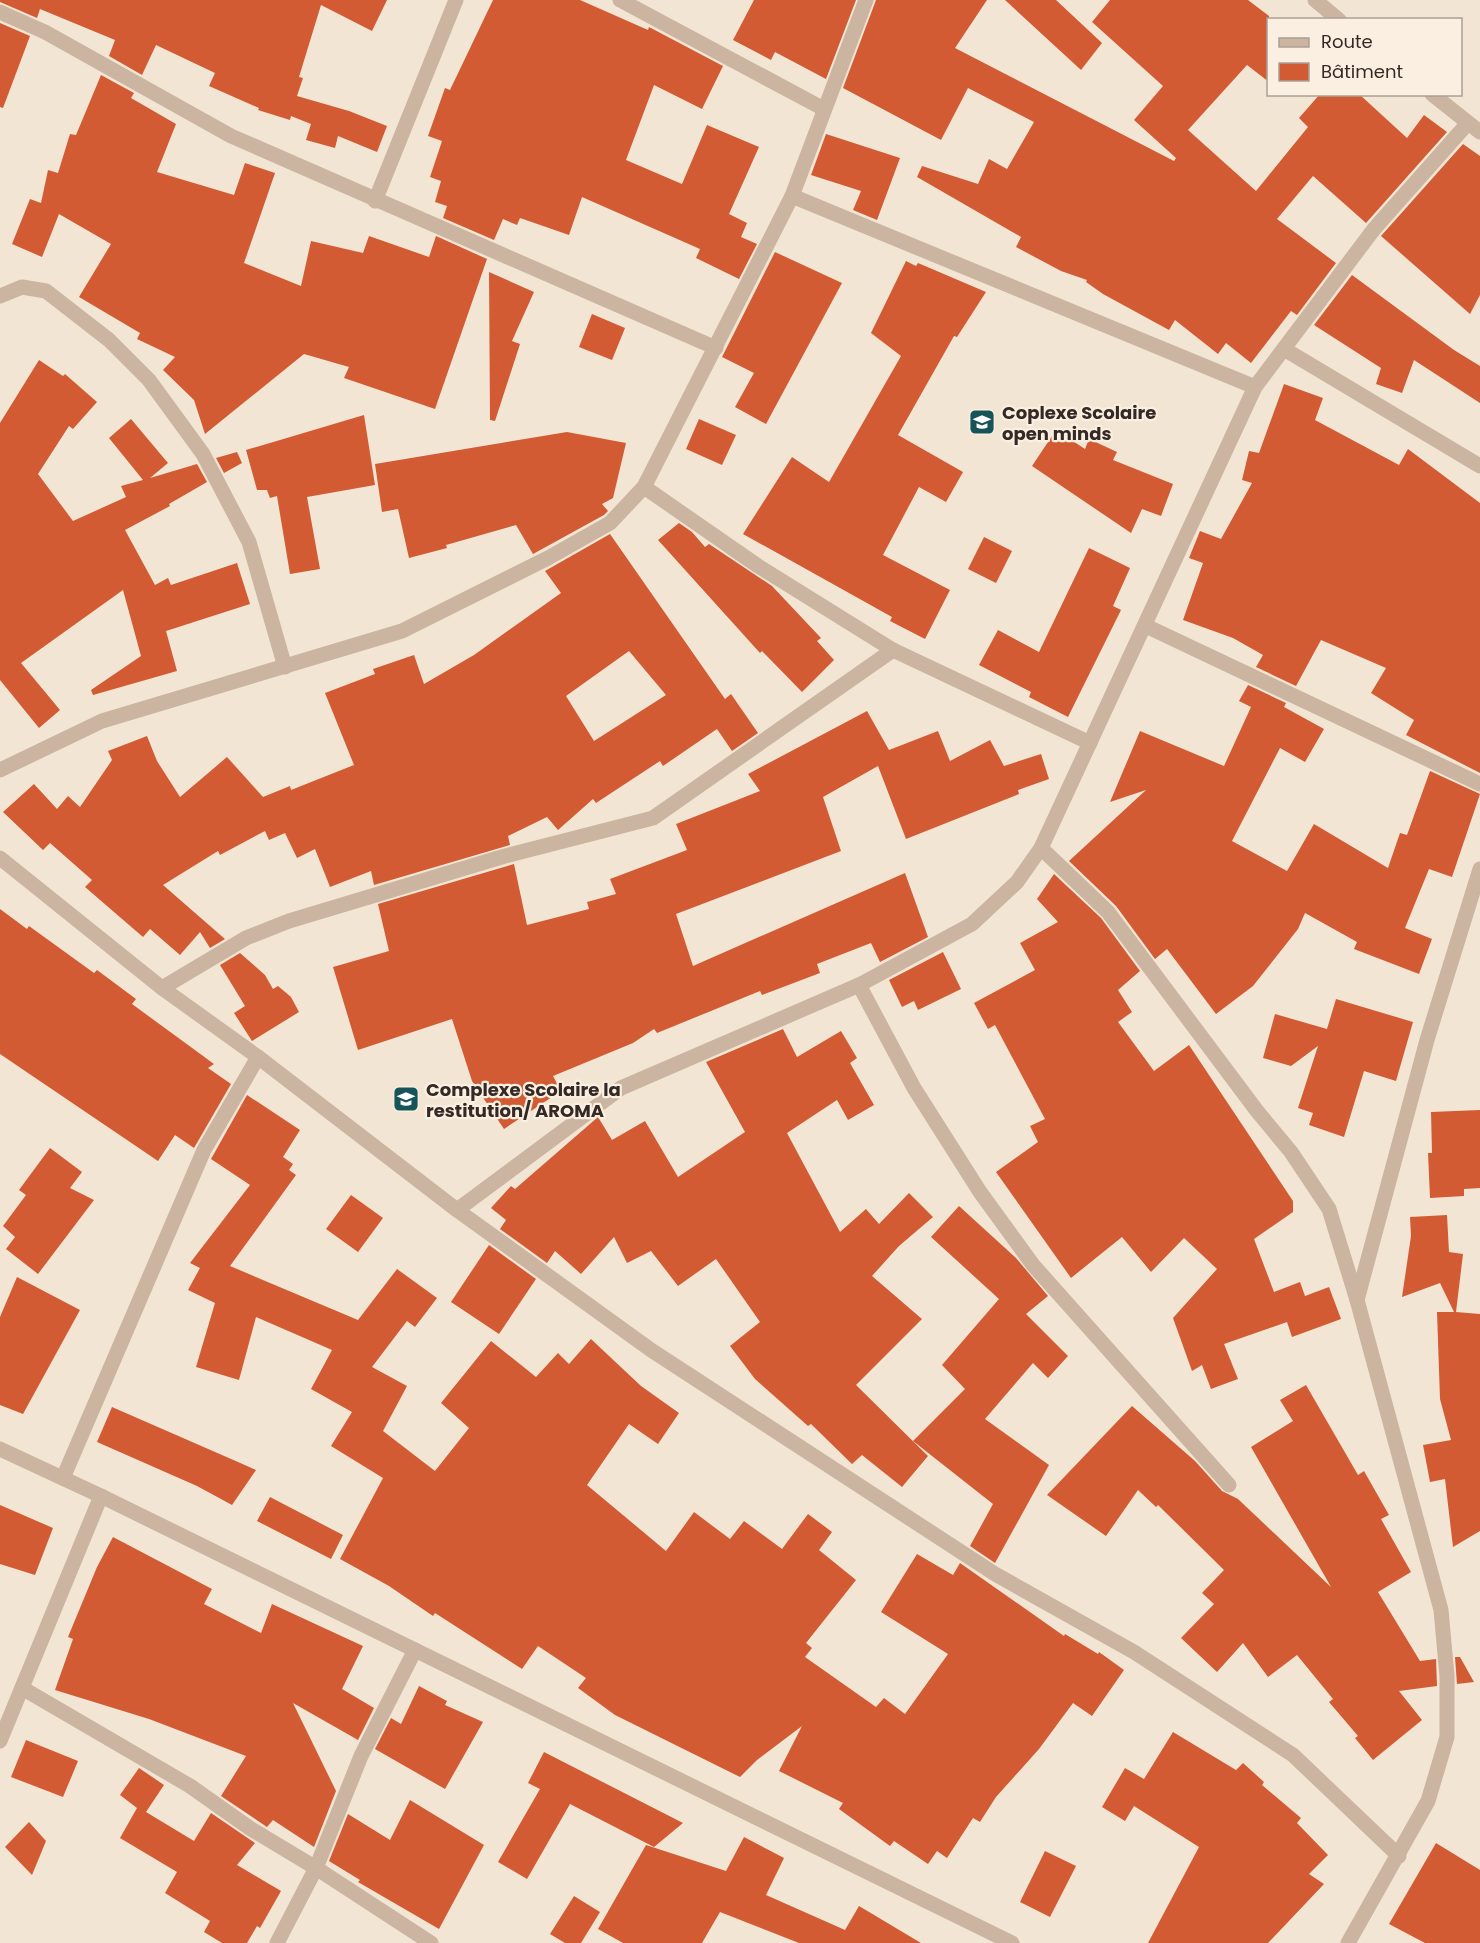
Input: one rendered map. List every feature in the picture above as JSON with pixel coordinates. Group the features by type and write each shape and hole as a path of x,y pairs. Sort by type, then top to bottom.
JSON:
{"street":[{"path":"375,201 456,0"},
{"path":"620,0 824,109"},
{"path":"0,770 102,721 402,631 610,523 644,487 792,196 866,0"},
{"path":"1315,0 1337,18"},
{"path":"0,12 45,32 231,136 375,201 716,348"},
{"path":"458,1210 621,1088 859,985 972,924 1017,882 1041,848 1255,387 1374,229 1474,128 1434,96"},
{"path":"792,196 1255,387"},
{"path":"0,296 22,287 46,291 109,340 149,380 203,454 249,542 285,667"},
{"path":"1284,349 1480,466"},
{"path":"644,487 758,566 893,650 1090,743"},
{"path":"1146,626 1480,784"},
{"path":"162,988 246,938 289,921 505,856 653,818 893,650"},
{"path":"1041,848 1108,912 1257,1111 1291,1152 1329,1209 1357,1300 1441,1610 1447,1676 1447,1737 1428,1801 1348,1943"},
{"path":"0,858 162,988 258,1057 458,1210 651,1350 985,1568 1134,1652 1293,1755 1399,1856"},
{"path":"1357,1300 1427,1040 1480,869"},
{"path":"859,985 914,1088 980,1192 1026,1256 1160,1410 1229,1485"},
{"path":"63,1478 204,1150 258,1057"},
{"path":"0,1449 101,1496 1012,1943"},
{"path":"0,1741 101,1496"},
{"path":"277,1943 316,1868 361,1756 415,1650"},
{"path":"22,1688 190,1786 251,1829 316,1868 431,1943"}],"building":[{"path":"0,0 387,0 372,31 321,5 299,77 303,78 297,96 349,111 387,126 377,152 338,136 335,148 306,140 311,124 291,116 290,120 258,110 259,108 209,86 215,73 156,45 142,75 109,56 115,40 40,9 37,18"},
{"path":"493,0 580,0 648,30 649,27 723,66 702,109 654,85 626,160 682,184 707,125 759,147 729,214 747,223 741,237 757,244 739,279 696,258 700,249 582,197 569,235 520,218 517,225 503,219 494,240 443,218 447,206 435,202 441,181 430,177 442,141 428,136 445,88 450,90"},
{"path":"754,0 856,0 826,79 775,52 771,60 733,40"},
{"path":"876,0 987,0 955,48 1174,161 1176,158 1134,120 1163,86 1092,22 1110,0 1248,0 1269,16 1267,18 1267,80 1247,65 1188,130 1256,191 1308,127 1299,118 1318,96 1361,96 1407,138 1424,115 1447,132 1366,223 1313,176 1277,219 1336,263 1297,315 1291,311 1251,363 1226,343 1218,354 1175,320 1169,330 1103,294 1086,282 1087,280 1061,271 1016,247 1021,237 917,177 922,166 978,184 989,159 1007,169 1034,122 968,88 941,140 843,88"},
{"path":"1005,0 1056,0 1102,43 1081,70"},
{"path":"0,23 30,36 3,108 0,107"},
{"path":"101,75 134,93 131,98 176,124 157,172 234,195 245,163 275,173 244,263 301,286 311,241 363,253 369,236 429,257 436,236 487,259 435,409 344,378 349,367 304,354 205,434 194,400 163,370 175,357 137,339 140,333 79,297 111,244 59,214 42,257 12,244 30,199 41,203 48,170 58,173 70,134 76,135"},
{"path":"826,134 900,158 877,220 853,210 861,191 811,175"},
{"path":"1463,144 1480,156 1480,295 1470,314 1381,236"},
{"path":"775,252 842,283 766,424 735,407 754,373 722,357"},
{"path":"906,261 916,266 918,263 986,292 957,337 954,336 898,435 963,472 946,502 919,487 883,555 950,590 925,639 890,621 892,617 743,534 792,457 829,482 901,356 871,333"},
{"path":"489,272 534,292 512,341 520,344 495,421 490,420"},
{"path":"1352,275 1454,350 1480,366 1480,403 1414,360 1402,393 1376,384 1381,368 1314,325"},
{"path":"592,314 625,328 612,360 579,347"},
{"path":"39,360 63,376 65,374 97,402 73,429 69,426 38,474 73,521 126,497 121,486 143,480 109,438 131,419 168,463 150,478 197,464 207,482 169,504 170,506 125,530 155,585 168,578 171,585 237,563 250,604 166,631 177,671 93,695 91,690 141,656 123,590 21,663 60,710 39,728 0,680 0,423"},
{"path":"1284,384 1323,398 1315,420 1399,465 1408,449 1480,503 1480,773 1406,735 1414,720 1371,693 1386,668 1321,640 1296,686 1256,667 1263,655 1233,638 1183,620 1203,563 1189,558 1200,531 1221,539 1252,483 1242,480 1249,451 1259,453"},
{"path":"364,415 375,485 307,497 320,569 290,574 277,496 270,498 267,490 257,490 246,450"},
{"path":"699,419 736,435 722,465 686,449"},
{"path":"1056,430 1085,449 1089,439 1117,452 1113,460 1173,484 1161,516 1142,509 1131,533 1032,466"},
{"path":"567,432 626,443 613,498 602,504 608,511 604,515 533,554 516,525 409,558 398,509 382,512 375,464"},
{"path":"237,452 242,463 224,473 216,458"},
{"path":"679,523 692,532 705,547 709,544 772,586 821,638 817,641 834,660 802,692 762,651 760,653 658,540"},
{"path":"610,534 725,699 731,694 758,733 732,751 717,729 663,766 660,761 596,803 593,799 558,830 547,817 508,836 510,845 374,885 371,871 330,887 315,849 297,858 285,833 269,840 265,831 220,855 218,851 163,885 225,939 210,948 200,932 180,955 150,929 143,937 85,887 92,880 50,843 43,850 3,812 34,784 57,809 68,796 80,807 112,760 108,751 147,736 157,761 180,797 227,757 263,797 290,786 291,790 354,765 325,693 375,674 373,669 414,655 424,684 474,655 561,593 545,571","holes":["629,651 666,695 594,741 566,696"]},
{"path":"984,537 1012,551 996,583 968,569"},
{"path":"1089,548 1130,568 1113,606 1121,610 1068,717 1029,697 1031,692 979,665 998,630 1039,652"},
{"path":"1248,685 1286,703 1284,707 1324,729 1305,762 1280,748 1232,841 1287,871 1314,824 1388,868 1400,833 1407,835 1430,771 1480,794 1452,877 1429,869 1405,928 1432,939 1419,974 1354,949 1357,942 1305,913 1298,929 1253,986 1216,1014 1167,949 1155,959 1116,906 1069,861 1146,790 1110,802 1140,731 1224,766 1251,707 1239,701"},
{"path":"867,711 889,750 938,731 950,761 990,740 1004,766 1041,754 1049,779 1018,790 1019,794 906,839 878,766 823,797 841,851 676,914 693,966 905,873 928,937 880,962 871,943 817,964 820,973 762,995 760,991 657,1033 654,1029 633,1043 553,1076 561,1091 504,1129 472,1081 452,1019 358,1050 333,967 389,951 378,904 514,864 527,925 589,909 587,902 616,894 610,879 687,850 676,824 760,791 748,774"},
{"path":"1054,874 1101,918 1140,971 1118,990 1132,1012 1118,1022 1154,1071 1189,1045 1293,1201 1293,1212 1254,1239 1274,1292 1300,1282 1305,1296 1329,1287 1341,1319 1292,1337 1287,1322 1224,1344 1238,1379 1211,1389 1202,1365 1192,1371 1173,1318 1217,1269 1184,1238 1151,1272 1122,1237 1071,1278 996,1172 1038,1142 1030,1126 1045,1119 995,1025 988,1029 974,1003 1035,970 1020,943 1058,922 1037,899"},
{"path":"0,909 27,929 29,926 94,973 97,970 136,999 132,1004 214,1064 208,1068 231,1084 194,1148 175,1135 158,1161 0,1054"},
{"path":"943,952 961,989 918,1010 914,1001 902,1007 889,980"},
{"path":"240,953 265,975 273,989 278,986 291,997 299,1012 252,1041 234,1013 245,1006 220,965"},
{"path":"1336,999 1413,1022 1396,1081 1364,1071 1344,1137 1309,1125 1313,1113 1298,1108 1318,1046 1291,1066 1263,1058 1275,1014 1327,1029"},
{"path":"783,1029 797,1057 841,1031 857,1058 850,1063 874,1105 848,1120 837,1100 787,1133 840,1232 866,1209 879,1224 909,1193 933,1217 899,1246 872,1276 922,1319 856,1385 928,1456 902,1487 862,1455 852,1464 811,1424 808,1426 755,1379 730,1346 760,1322 716,1259 678,1286 651,1251 627,1263 614,1237 581,1274 555,1251 547,1263 500,1229 506,1220 491,1208 511,1186 515,1189 598,1117 612,1140 645,1121 678,1177 745,1132 706,1062"},
{"path":"247,1095 300,1130 283,1157 293,1164 289,1170 296,1175 230,1266 358,1320 397,1269 437,1298 415,1327 407,1321 372,1367 407,1386 383,1431 435,1471 469,1428 441,1403 491,1341 536,1377 558,1353 569,1364 591,1339 641,1386 679,1413 658,1444 629,1424 587,1485 666,1551 694,1512 730,1539 744,1521 782,1549 808,1514 832,1532 819,1550 856,1580 806,1643 812,1648 805,1657 876,1707 884,1698 905,1714 948,1654 881,1612 917,1554 953,1575 960,1563 1064,1636 1065,1634 1098,1654 1099,1652 1124,1670 1092,1716 1073,1703 1039,1749 996,1797 980,1822 973,1818 947,1858 937,1851 928,1864 894,1841 890,1846 839,1809 843,1803 779,1771 802,1726 757,1760 740,1777 615,1715 578,1688 586,1678 538,1646 522,1669 435,1613 433,1616 389,1586 340,1559 383,1478 331,1446 352,1412 311,1389 332,1350 256,1317 239,1380 196,1367 215,1303 188,1290 200,1268 190,1263 250,1185 211,1159"},
{"path":"1480,1110 1480,1188 1464,1189 1464,1196 1430,1198 1428,1153 1432,1153 1431,1112"},
{"path":"50,1148 82,1172 70,1188 94,1200 38,1274 6,1249 15,1237 3,1226 26,1195 19,1190"},
{"path":"351,1195 383,1218 358,1252 326,1229"},
{"path":"959,1206 1016,1258 1048,1296 1026,1314 1068,1356 1048,1378 1033,1363 985,1419 1049,1465 995,1563 970,1546 993,1504 913,1441 965,1389 942,1365 999,1299 931,1237"},
{"path":"1447,1215 1449,1252 1463,1254 1456,1312 1480,1314 1480,1531 1453,1547 1445,1479 1430,1482 1423,1445 1451,1440 1440,1399 1437,1312 1454,1312 1440,1283 1402,1297 1411,1236 1410,1217"},
{"path":"489,1245 536,1279 499,1334 451,1302"},
{"path":"17,1277 80,1310 23,1414 0,1405 0,1317"},
{"path":"1306,1385 1358,1475 1364,1471 1389,1515 1381,1519 1411,1572 1378,1592 1420,1661 1436,1659 1437,1686 1399,1691 1422,1720 1373,1760 1355,1738 1358,1736 1329,1702 1333,1699 1297,1655 1268,1677 1243,1643 1217,1672 1181,1638 1214,1604 1202,1593 1224,1570 1158,1505 1156,1507 1138,1490 1106,1536 1047,1495 1132,1406 1195,1461 1222,1491 1238,1499 1331,1587 1251,1447 1293,1421 1280,1400"},
{"path":"112,1407 256,1470 232,1505 197,1486 97,1442"},
{"path":"270,1497 343,1535 331,1559 257,1521"},
{"path":"0,1505 53,1528 35,1575 0,1564"},
{"path":"113,1537 212,1589 204,1604 261,1633 272,1604 363,1646 342,1689 374,1708 358,1740 293,1703 336,1791 314,1847 273,1820 267,1827 221,1796 246,1756 149,1719 55,1690 73,1639 68,1637 97,1567"},
{"path":"1455,1657 1460,1657 1474,1682 1457,1684"},
{"path":"419,1686 447,1701 445,1705 483,1722 445,1789 375,1749 391,1718 401,1724"},
{"path":"1173,1732 1236,1770 1243,1763 1264,1782 1262,1785 1301,1818 1297,1823 1328,1855 1309,1874 1324,1884 1268,1943 1148,1943 1199,1847 1134,1806 1125,1821 1102,1807 1125,1768 1144,1779"},
{"path":"26,1740 78,1761 63,1797 11,1777"},
{"path":"544,1752 683,1823 654,1847 570,1804 527,1879 498,1862 540,1789 528,1783"},
{"path":"139,1768 164,1785 146,1812 194,1841 211,1813 255,1843 237,1865 281,1891 260,1928 257,1926 247,1943 222,1943 204,1932 210,1921 165,1893 177,1872 120,1838 137,1808 120,1795"},
{"path":"410,1800 484,1845 439,1929 358,1882 360,1880 329,1861 348,1814 390,1840"},
{"path":"29,1822 46,1841 32,1875 5,1847"},
{"path":"744,1837 784,1858 766,1895 845,1930 859,1906 921,1943 799,1943 720,1912 702,1943 623,1943 598,1929 646,1845 726,1871"},
{"path":"1436,1843 1480,1870 1480,1943 1425,1943 1389,1924"},
{"path":"1045,1851 1076,1866 1050,1917 1020,1902"},
{"path":"574,1896 600,1912 581,1943 565,1943 550,1934"}],"place":[{"name":"Coplexe Scolaire open minds","path":"982,422"},
{"name":"Complexe Scolaire la restitution/ AROMA","path":"406,1099"}]}
